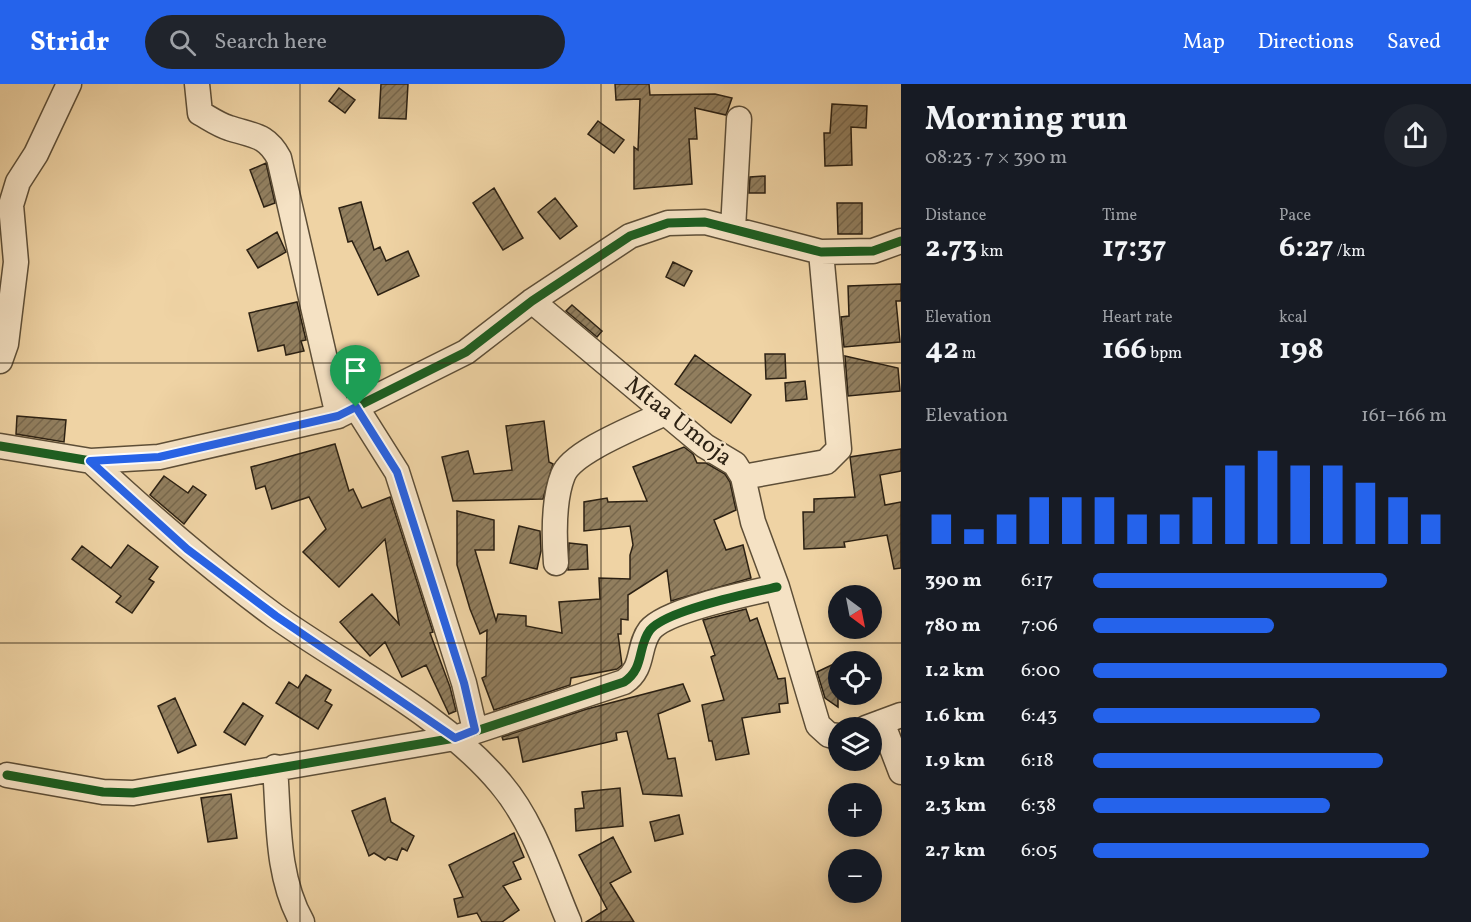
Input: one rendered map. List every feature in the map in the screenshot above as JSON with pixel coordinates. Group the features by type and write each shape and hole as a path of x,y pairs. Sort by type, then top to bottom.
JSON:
{"street":[{"path":"0,361 6,344 16,262 11,205 18,182 36,154 69,84"},
{"path":"197,84 200,113 227,128 258,136 271,144 279,158 347,412 397,472 464,683 465,734"},
{"path":"734,229 739,119"},
{"path":"0,446 90,461 159,457 347,412 465,352 532,301 630,236 668,223 705,222 821,252 873,251 901,241"},
{"path":"742,477 826,462 839,449 821,252"},
{"name":"Mtaa Umoja","path":"532,301 705,446 735,464 742,477 753,522 777,587 818,725 828,734"},
{"path":"556,563 558,502 563,474 585,453 665,413"},
{"path":"90,461 187,549 258,603 465,734 526,819 569,922"},
{"path":"7,776 103,792 133,793 465,734 624,682 634,675 650,631 661,621 705,605 777,587"},
{"path":"883,721 901,772"},
{"path":"275,767 284,870 291,902 302,922"}],"building":[{"path":"381,84 408,84 406,119 379,118"},
{"path":"615,84 649,84 650,95 715,94 732,98 726,115 695,108 697,139 689,139 692,184 634,189 634,147 638,150 640,99 616,100"},
{"path":"339,88 355,100 345,113 329,101"},
{"path":"832,104 867,106 866,128 851,127 852,165 825,166 824,133 830,133"},
{"path":"598,121 624,140 614,153 588,134"},
{"path":"266,163 275,203 264,207 250,170"},
{"path":"765,176 765,193 749,193 750,177"},
{"path":"494,188 523,238 503,250 473,203"},
{"path":"555,198 577,226 560,239 538,212"},
{"path":"361,202 374,250 380,247 386,261 408,251 419,276 378,295 352,241 348,242 339,208"},
{"path":"837,203 862,203 862,234 838,234"},
{"path":"277,232 286,252 258,268 247,250"},
{"path":"673,262 692,271 684,286 666,277"},
{"path":"901,284 901,301 896,301 900,342 844,347 841,317 849,316 848,286"},
{"path":"297,302 306,340 301,341 304,351 286,355 284,345 258,351 249,313"},
{"path":"572,305 602,331 597,337 566,311"},
{"path":"765,354 785,354 786,378 766,379"},
{"path":"695,355 751,395 731,423 675,384"},
{"path":"845,356 898,368 900,391 848,396"},
{"path":"805,381 807,399 786,401 785,383"},
{"path":"17,416 66,420 64,442 16,434"},
{"path":"544,421 549,462 553,464 543,499 453,501 442,457 468,451 474,474 512,470 506,426"},
{"path":"335,444 349,491 353,489 362,508 390,497 433,632 430,633 450,687 456,711 449,714 426,665 402,677 385,642 370,656 340,622 372,594 399,624 385,539 339,587 303,552 326,529 309,497 272,509 265,486 256,489 251,467"},
{"path":"684,447 693,454 697,463 706,463 725,474 730,482 736,510 714,520 726,550 743,545 751,578 671,601 667,570 628,595 628,620 621,619 621,634 618,634 622,665 617,669 571,678 570,685 494,710 482,678 486,676 487,630 480,634 457,565 457,511 494,520 494,550 475,550 496,621 498,614 526,616 526,626 562,633 559,602 600,599 599,578 630,579 630,555 633,545 630,526 584,531 584,502 607,498 608,502 647,501 633,467"},
{"path":"901,449 901,471 880,475 885,505 901,502 901,568 894,569 887,535 844,542 845,547 804,549 803,512 814,512 814,499 855,497 850,457"},
{"path":"164,476 188,493 193,486 206,495 184,524 150,495"},
{"path":"519,526 540,531 541,551 537,569 510,563"},
{"path":"569,543 587,545 588,569 568,570"},
{"path":"128,545 158,567 149,579 154,582 132,613 116,602 121,596 72,559 82,546 111,568"},
{"path":"746,609 750,621 757,618 778,679 785,678 788,703 779,704 780,712 742,718 749,754 716,760 712,741 709,741 702,705 724,700 711,657 715,655 703,620"},
{"path":"828,667 828,700 825,698 817,672"},
{"path":"306,675 331,690 325,701 332,705 318,729 276,703 289,682 298,688"},
{"path":"683,684 690,701 658,714 668,759 675,758 682,796 643,794 627,731 616,733 617,740 523,762 518,737 503,740 502,737 587,709"},
{"path":"175,698 196,745 178,753 158,706"},
{"path":"243,703 263,716 245,745 224,732"},
{"path":"620,788 623,826 576,831 575,809 584,808 582,792"},
{"path":"231,794 237,838 208,842 201,798"},
{"path":"385,798 391,822 414,836 407,851 402,848 397,860 388,857 385,860 374,853 369,856 352,811"},
{"path":"679,815 683,834 655,841 650,822"},
{"path":"514,833 524,857 513,862 521,879 503,886 519,910 502,922 482,922 477,913 458,917 454,899 463,897 449,865"},
{"path":"613,837 631,872 610,883 634,922 586,922 607,909 579,855"}],"cycle path":[{"path":"0,446 91,461 159,457 338,416 466,352 532,301 630,236 668,223 705,222 821,252 873,251 901,241"},
{"path":"7,775 103,792 133,793 455,738 624,682 635,670 643,643 650,630 659,623 709,603 777,587"}],"route":[{"path":"356,407 397,472 464,683 475,730 455,738 276,616 187,549 90,461 159,457 338,416 356,407"}]}
